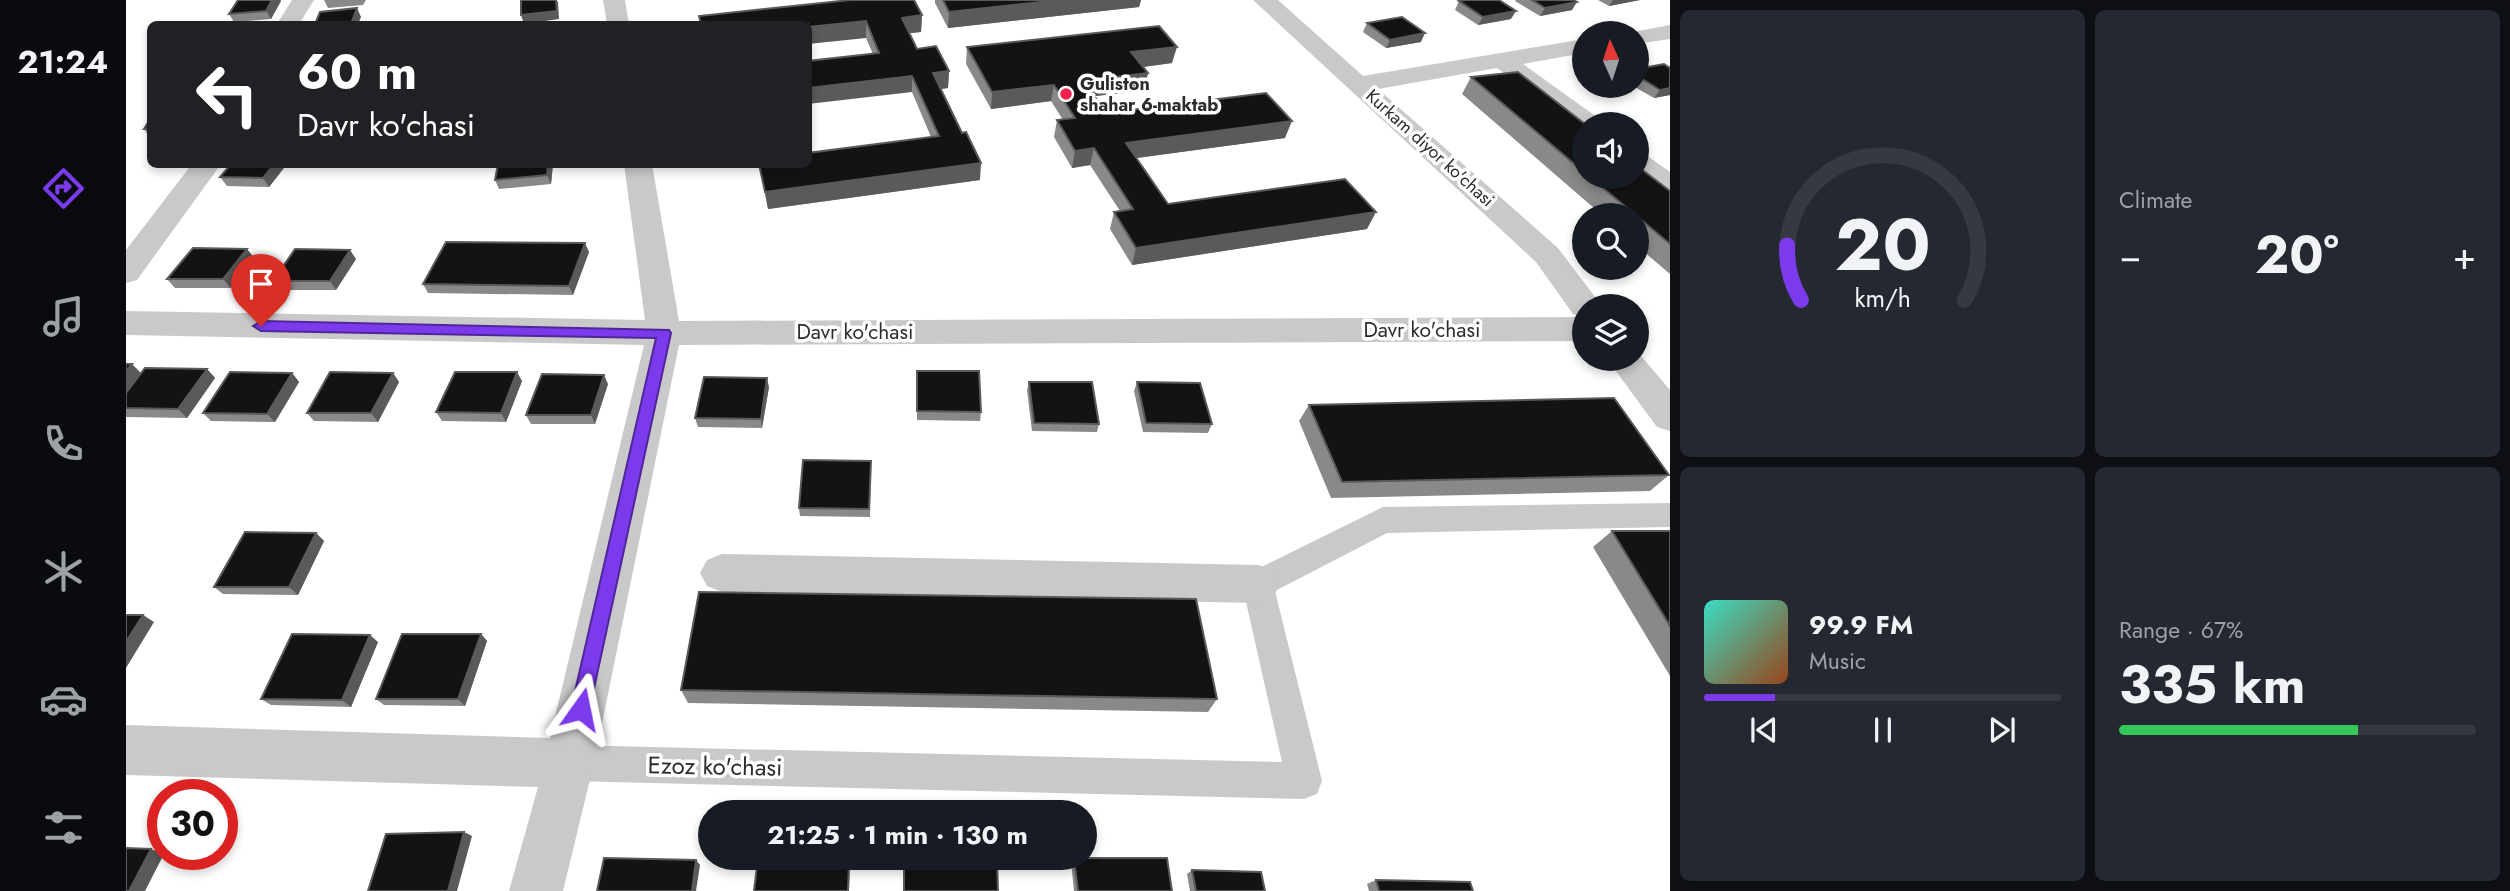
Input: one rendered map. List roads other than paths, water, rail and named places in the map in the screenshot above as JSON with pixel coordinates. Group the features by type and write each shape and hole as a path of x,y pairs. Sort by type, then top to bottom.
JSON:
{"street":[{"path":"290,21 303,0"},
{"path":"614,0 618,21"},
{"name":"Kurkam diyor ko'chasi","path":"1264,0 1547,255 1576,294"},
{"path":"1649,35 1670,32"},
{"path":"1359,84 1572,48"},
{"path":"1502,60 1572,112"},
{"path":"126,272 204,168"},
{"path":"536,891 569,763 664,333 640,168"},
{"path":"1649,171 1670,186"},
{"name":"Davr ko'chasi","path":"126,323 664,333 1572,329"},
{"path":"1634,371 1670,417"},
{"path":"722,573 1258,584"},
{"name":"Ezoz ko'chasi","path":"126,750 569,763"}],"lane":[{"path":"1258,584 1383,520 1670,515"},
{"name":"Ezoz ko'chasi","path":"569,763 1304,781 1258,584"}],"place":[{"name":"Guliston shahar 6-maktab","path":"1066,94"}]}
